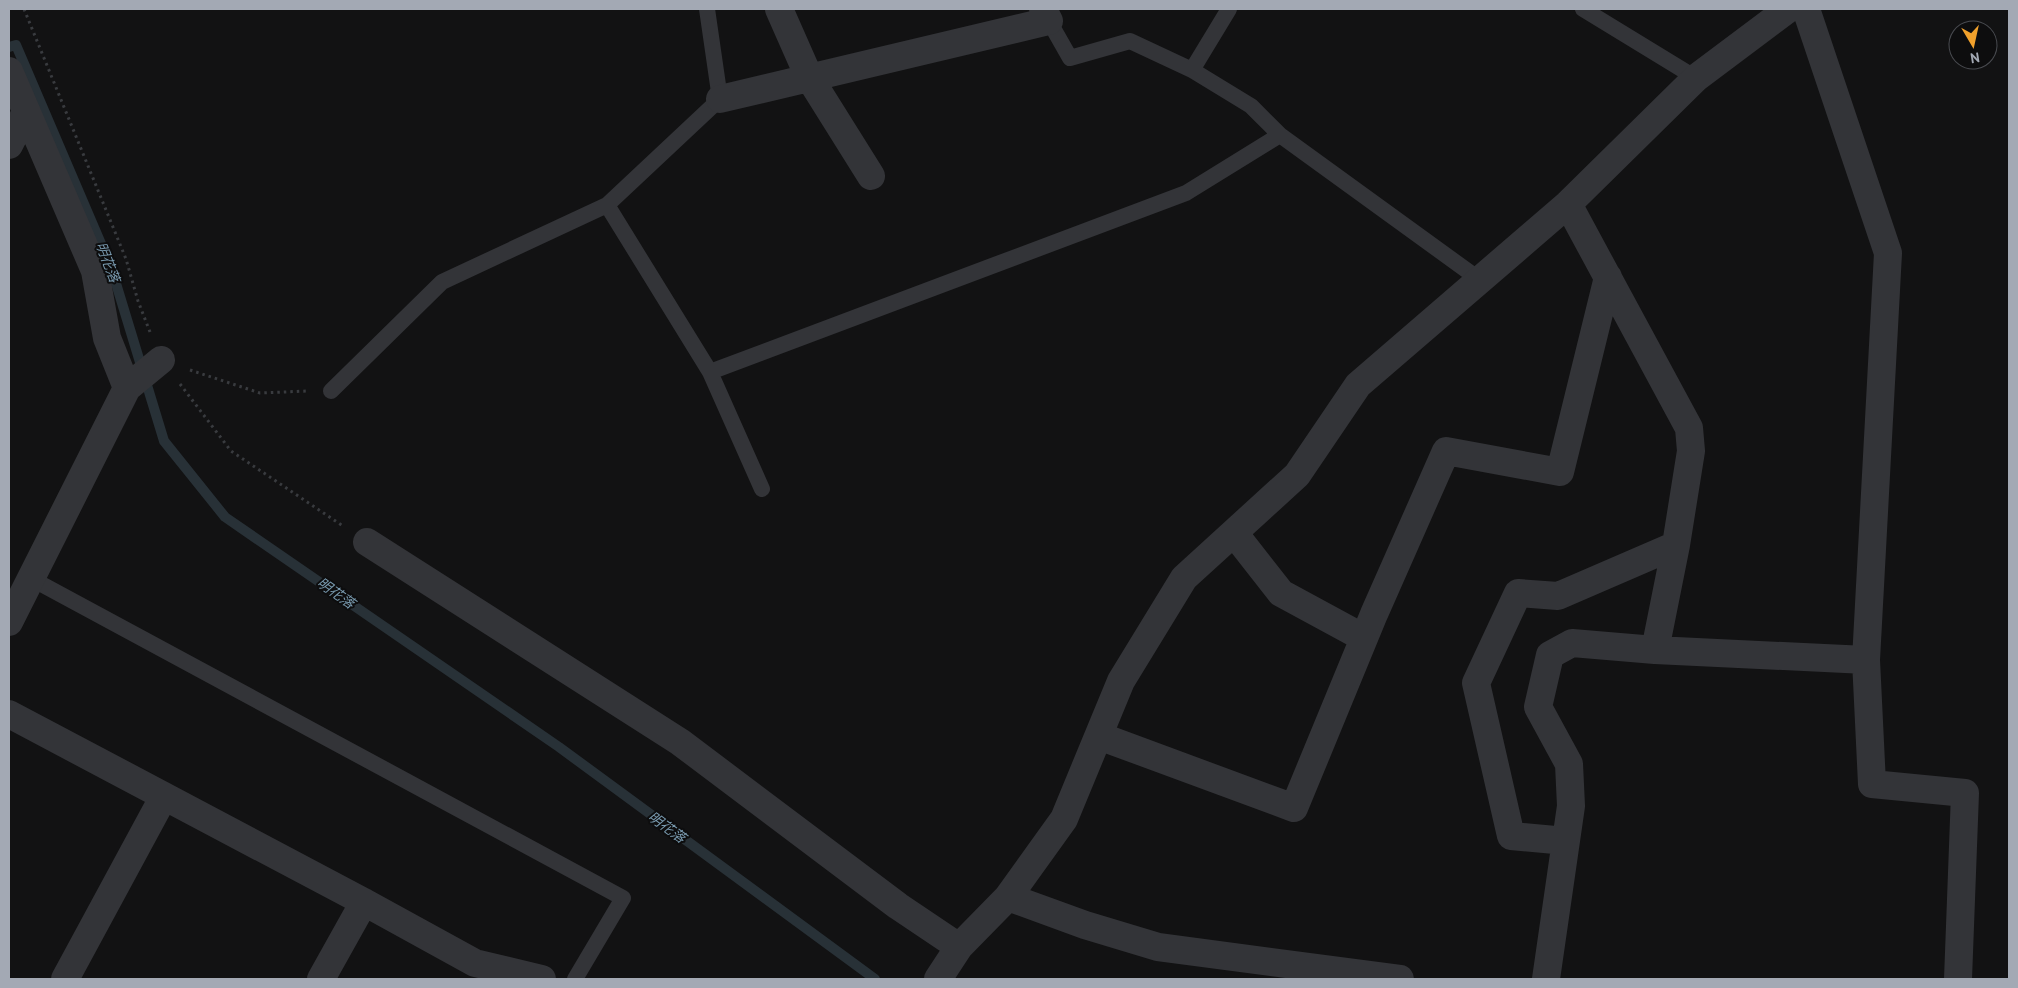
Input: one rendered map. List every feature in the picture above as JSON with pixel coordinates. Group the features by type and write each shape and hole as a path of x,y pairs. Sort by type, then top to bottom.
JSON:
{"street":[{"path":"779,9 808,77 871,176"},
{"path":"938,979 959,947 1008,897 1064,819 1121,681 1184,578 1297,475 1358,385 1568,204 1696,78 1788,9"},
{"path":"1806,9 1888,253 1866,660 1872,784 1965,793 1958,979"},
{"path":"720,99 1046,15"},
{"path":"9,71 95,271 106,338 127,388"},
{"path":"9,145 26,112"},
{"path":"1568,204 1689,428 1690,451 1676,545 1655,650"},
{"path":"1099,736 1294,808 1364,638 1446,451 1560,472 1608,277"},
{"path":"9,622 127,388 161,360"},
{"path":"1234,533 1281,593 1364,638"},
{"path":"367,542 680,742 898,906 959,947"},
{"path":"1566,841 1511,836 1476,683 1518,593 1558,596 1676,545"},
{"path":"1546,979 1571,806 1569,764 1538,707 1550,655 1572,643 1655,650 1866,660"},
{"path":"9,714 475,963 542,979"},
{"path":"65,979 164,796"},
{"path":"1008,897 1085,925 1158,947 1300,973 1400,979"},
{"path":"321,979 364,902"}],"lane":[{"path":"331,390 442,282 607,205 720,99 707,9"},
{"path":"1192,70 1229,9"},
{"path":"1583,9 1696,78"},
{"path":"1046,15 1070,58 1130,41 1192,70 1251,106 1280,135 1480,280"},
{"path":"710,372 1186,193 1280,135"},
{"path":"607,205 710,372 762,489"},
{"path":"32,579 623,898 575,979"}],"path":[{"path":"24,9 126,260 138,301 161,360 231,451 367,542"},
{"path":"161,360 260,393 331,390"}],"waterway":[{"name":"明花落","path":"9,47 16,45 111,267 164,441 225,517 559,747 875,979"}]}
